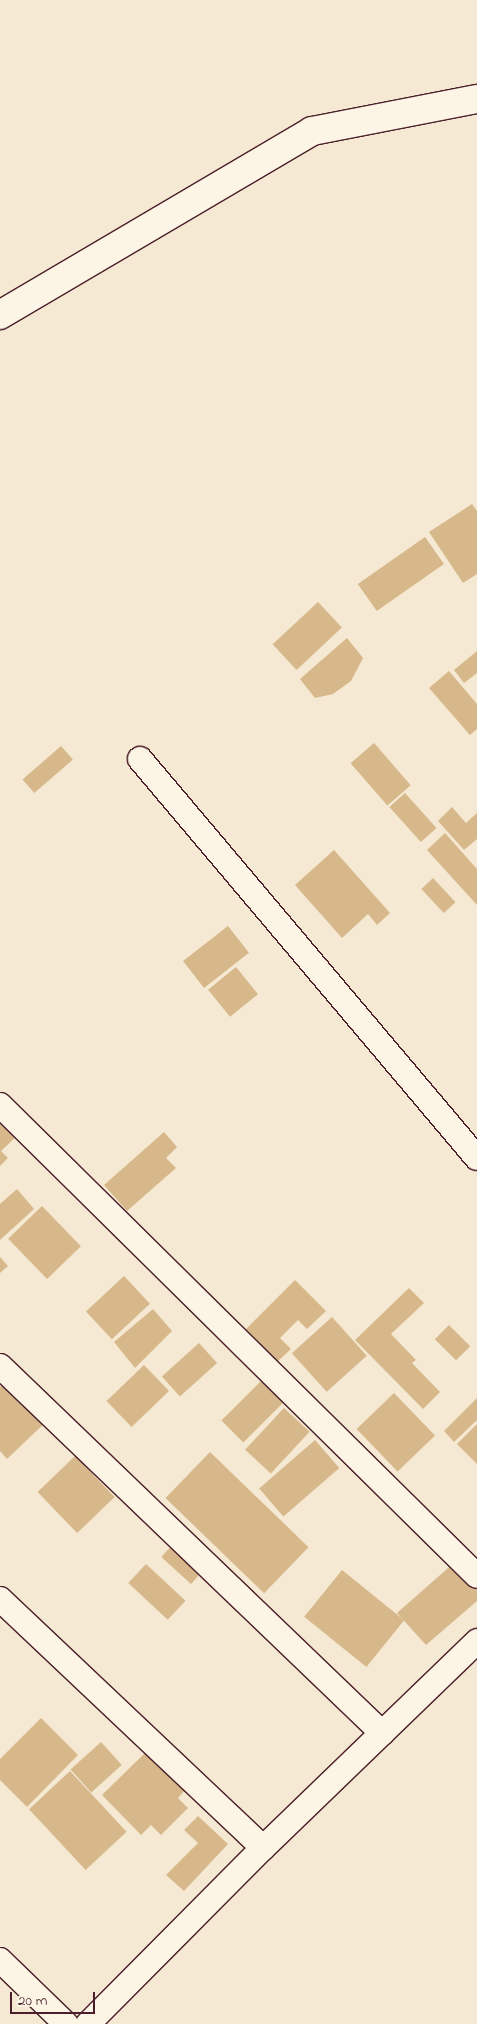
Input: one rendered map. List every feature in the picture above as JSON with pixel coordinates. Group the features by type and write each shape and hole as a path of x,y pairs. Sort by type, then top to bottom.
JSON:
{"street":[{"path":"0,315 312,132 477,100"},
{"path":"140,759 477,1158"},
{"path":"0,1105 477,1576"},
{"path":"0,1366 382,1733"},
{"path":"0,1599 263,1848"},
{"path":"88,2024 263,1848 477,1641"},
{"path":"0,1960 66,2024"}],"building":[{"path":"472,504 477,511 477,574 463,583 429,532"},
{"path":"425,537 444,564 377,611 358,584"},
{"path":"318,602 342,628 297,670 273,644"},
{"path":"347,638 363,658 351,681 333,694 315,698 300,679"},
{"path":"477,651 477,673 464,683 454,670"},
{"path":"449,671 477,704 477,729 470,735 429,688"},
{"path":"374,743 411,785 387,806 351,763"},
{"path":"61,746 73,760 34,793 23,779"},
{"path":"405,793 436,828 421,842 389,807"},
{"path":"452,807 466,823 477,813 477,839 464,850 438,821"},
{"path":"445,833 477,869 477,905 427,850"},
{"path":"334,850 390,913 377,925 368,914 342,938 295,885"},
{"path":"433,878 456,902 444,913 421,889"},
{"path":"228,926 249,953 204,988 183,961"},
{"path":"236,967 258,994 230,1017 208,990"},
{"path":"0,1114 19,1134 1,1151 8,1158 0,1166"},
{"path":"164,1132 177,1147 166,1158 176,1168 127,1211 104,1185"},
{"path":"17,1189 34,1209 0,1240 0,1204"},
{"path":"42,1206 81,1246 47,1279 8,1239"},
{"path":"0,1257 8,1266 0,1273"},
{"path":"124,1276 150,1304 112,1339 86,1311"},
{"path":"295,1280 326,1311 307,1329 298,1320 280,1338 291,1349 277,1362 245,1330"},
{"path":"409,1288 424,1303 391,1334 416,1360 412,1363 440,1392 423,1409 355,1340"},
{"path":"153,1309 172,1331 135,1368 114,1342"},
{"path":"332,1317 367,1356 327,1392 292,1353"},
{"path":"449,1325 470,1346 456,1360 435,1339"},
{"path":"199,1343 217,1363 180,1397 162,1376"},
{"path":"144,1365 169,1391 132,1427 107,1401"},
{"path":"9,1379 48,1420 7,1459 0,1451 0,1387"},
{"path":"261,1381 283,1403 243,1443 221,1421"},
{"path":"394,1393 435,1435 398,1472 357,1429"},
{"path":"477,1398 477,1420 454,1442 444,1431"},
{"path":"284,1408 310,1432 271,1474 245,1450"},
{"path":"477,1424 477,1464 457,1444"},
{"path":"315,1440 339,1468 283,1516 259,1489"},
{"path":"210,1452 309,1547 264,1593 166,1498"},
{"path":"75,1456 115,1497 77,1533 38,1492"},
{"path":"174,1543 204,1570 191,1584 161,1557"},
{"path":"456,1561 477,1586 477,1601 426,1645 397,1613"},
{"path":"146,1564 185,1601 168,1620 128,1583"},
{"path":"342,1570 404,1620 366,1667 304,1617"},
{"path":"41,1718 78,1755 27,1807 0,1780 0,1759"},
{"path":"101,1742 122,1765 91,1792 71,1769"},
{"path":"147,1751 185,1790 178,1798 188,1808 161,1835 151,1825 141,1835 102,1795"},
{"path":"70,1771 127,1832 86,1870 29,1809"},
{"path":"198,1816 228,1844 184,1891 166,1875 198,1843 184,1830"}]}
